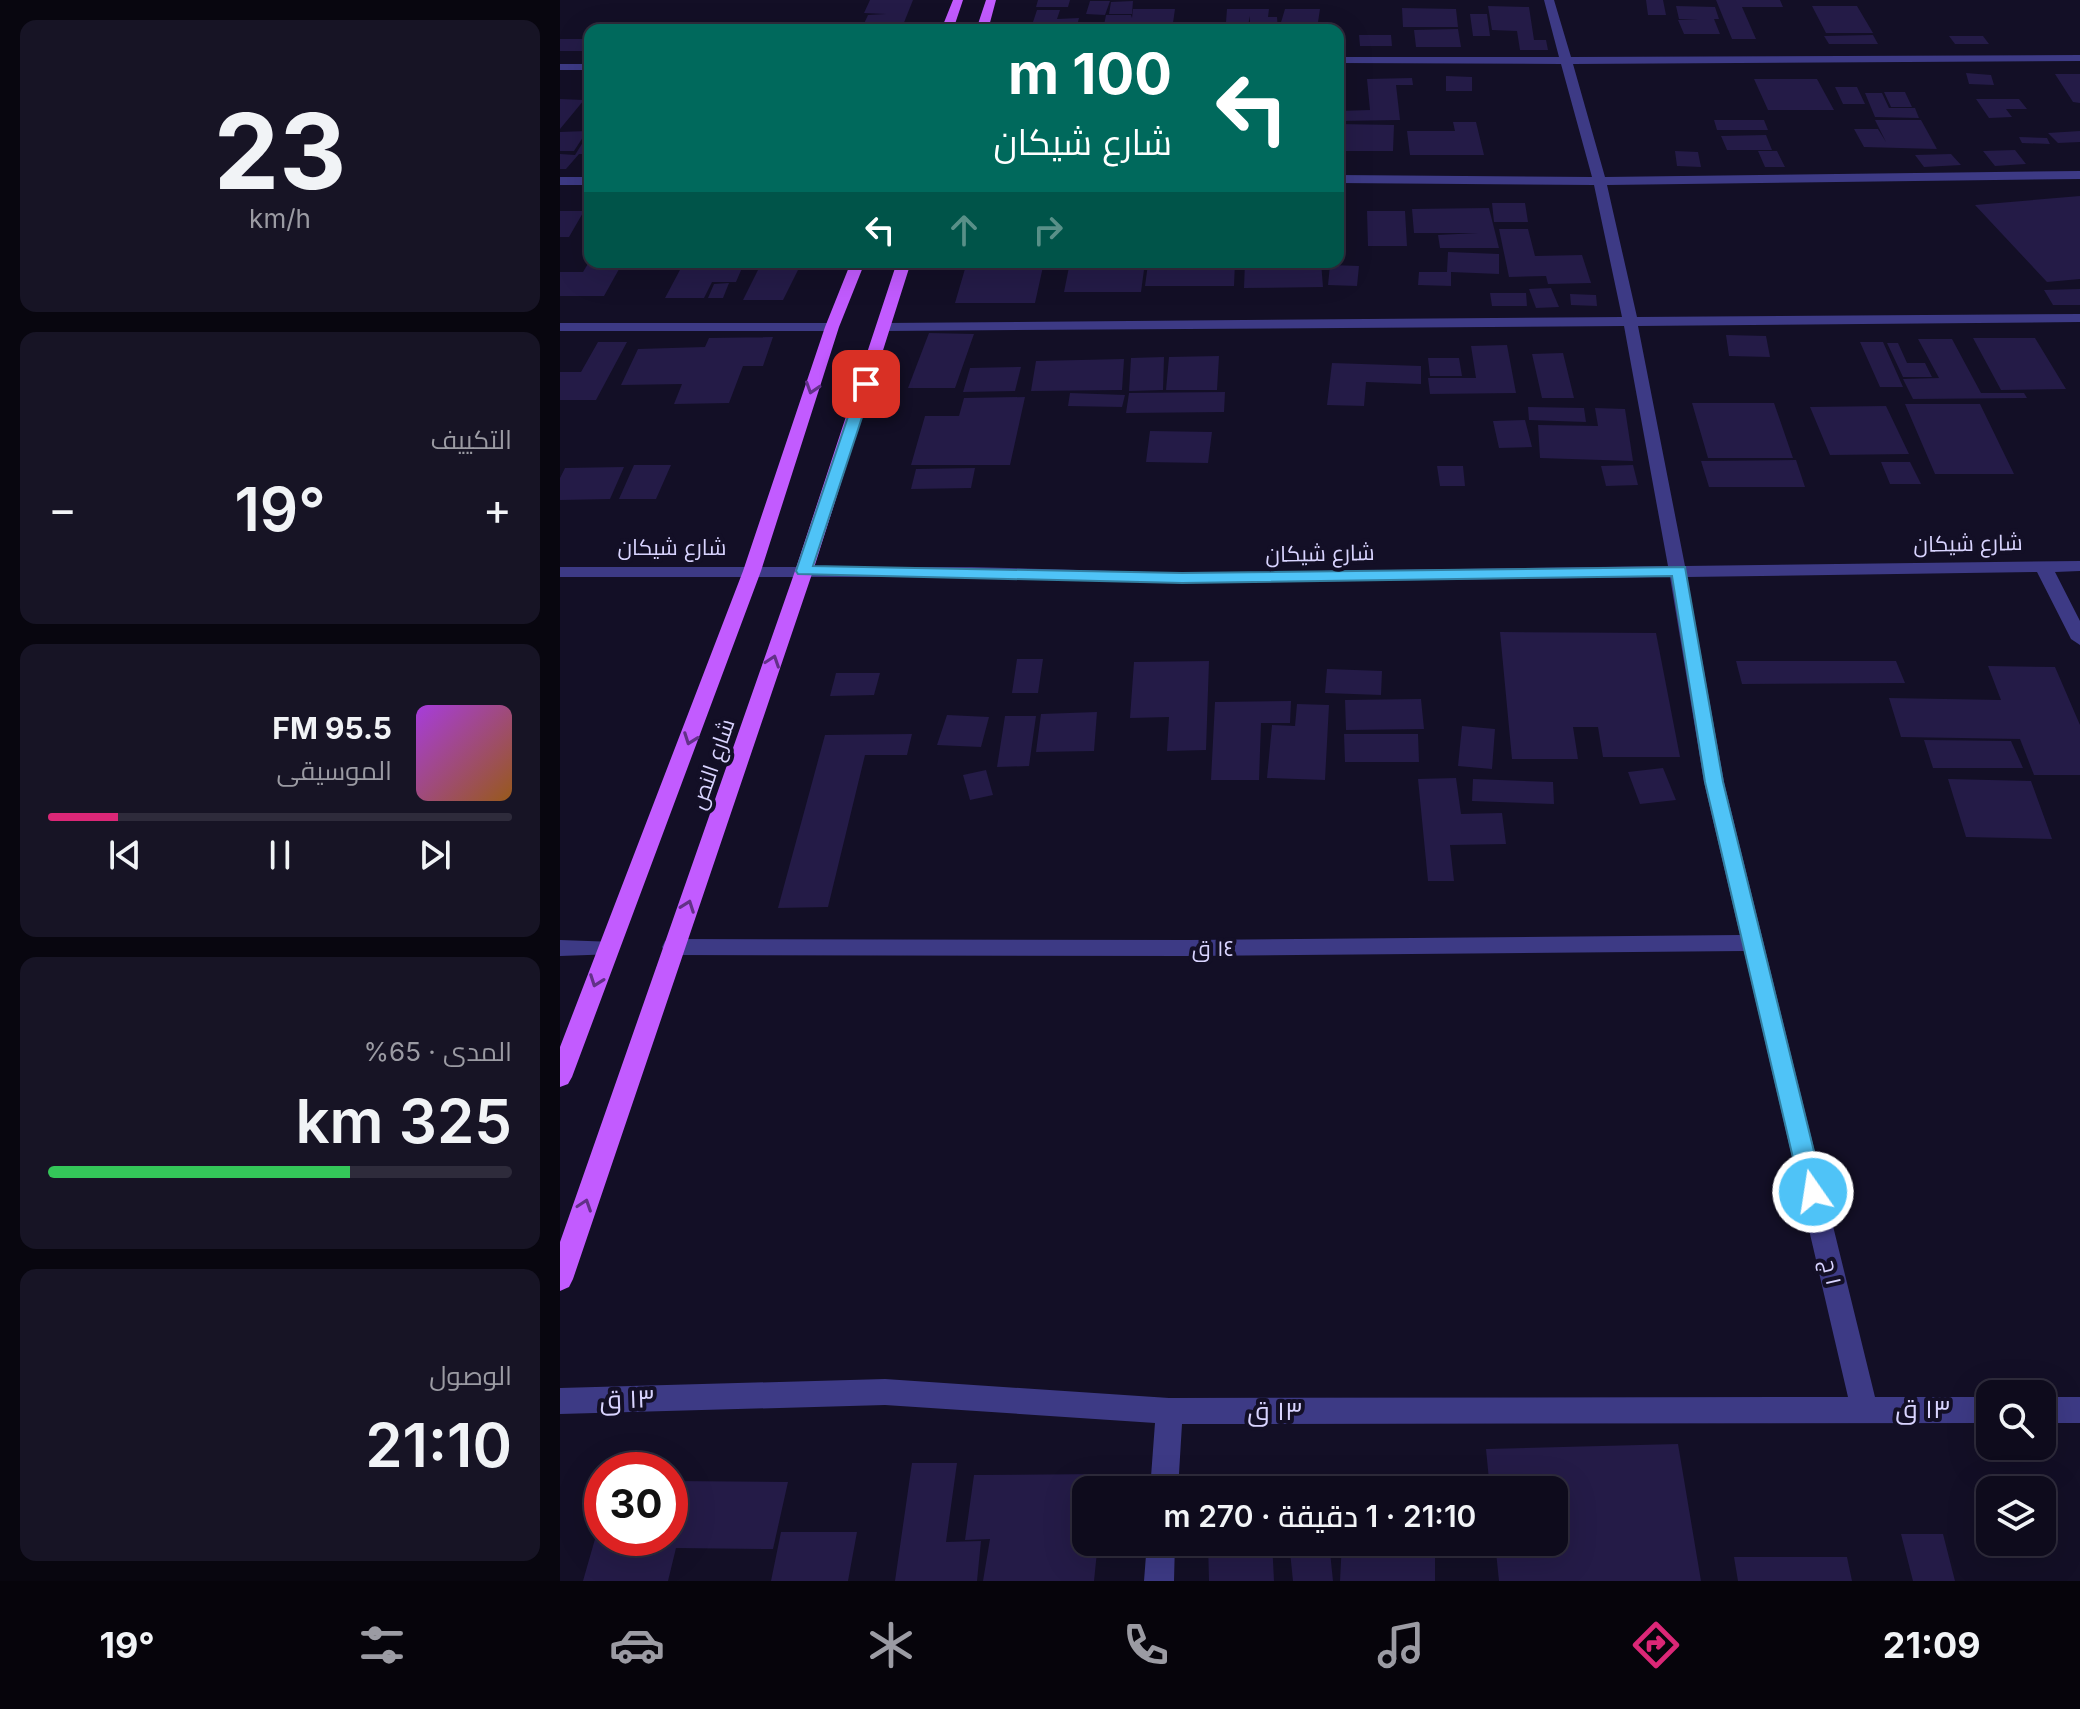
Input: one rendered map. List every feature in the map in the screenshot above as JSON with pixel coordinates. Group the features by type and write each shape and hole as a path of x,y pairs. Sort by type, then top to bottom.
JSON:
{"main road":[{"path":"949,24 958,0"},
{"path":"984,24 991,0"},
{"name":"شارع النص","path":"560,1077 752,571 832,327 856,268"},
{"name":"شارع النص","path":"560,1279 804,571 902,268"}],"street":[{"name":"١ ج","path":"1549,0 1600,181 1679,571 1714,782 1864,1409"},
{"path":"1344,60 1877,61 2080,58"},
{"path":"560,67 584,67"},
{"path":"1344,179 1600,181 2080,175"},
{"path":"560,181 584,181"},
{"path":"884,327 2080,318"},
{"path":"560,327 832,327"},
{"path":"2043,566 2080,639"},
{"name":"شارع شيكان","path":"560,572 804,571 1182,578 2080,566"},
{"name":"١٤ ق","path":"673,947 1189,948 1754,943"},
{"path":"560,948 608,948"},
{"name":"١٣ ق","path":"560,1401 885,1392 1169,1411 1976,1410"},
{"path":"2056,1410 2080,1410"},
{"path":"1165,1476 1169,1411"},
{"path":"1159,1581 1160,1556"}],"building":[{"path":"870,0 913,0 903,24 864,24 868,15 886,14 864,13"},
{"path":"1038,0 1070,0 1068,7 1036,7"},
{"path":"1646,0 1663,0 1666,15 1648,15"},
{"path":"1716,0 1780,0 1783,7 1742,7 1756,39 1732,39"},
{"path":"1090,1 1110,1 1105,15 1086,14"},
{"path":"1133,1 1132,14 1109,14 1111,2"},
{"path":"1488,6 1529,7 1534,40 1546,40 1548,50 1520,50 1517,31 1492,30"},
{"path":"1676,6 1715,7 1719,19 1714,19 1720,34 1684,34 1678,20 1698,19 1679,19"},
{"path":"1812,6 1857,6 1873,33 1826,33"},
{"path":"1402,8 1456,9 1458,27 1403,27"},
{"path":"1133,9 1175,9 1173,24 1104,24 1106,15 1131,15 1132,18"},
{"path":"1227,9 1269,9 1268,17 1277,17 1278,24 1250,24 1250,16 1248,24 1205,24 1226,22"},
{"path":"1285,9 1320,9 1318,24 1280,24"},
{"path":"1037,10 1060,10 1057,19 1079,18 1078,24 1020,24 1033,22"},
{"path":"1470,14 1487,14 1490,36 1473,36"},
{"path":"1458,29 1461,47 1416,47 1414,30"},
{"path":"1359,35 1391,35 1392,46 1360,46"},
{"path":"1873,35 1878,44 1829,44 1824,36"},
{"path":"1949,36 1983,36 1989,44 1955,44"},
{"path":"560,39 584,39 584,51 560,51"},
{"path":"1966,73 1991,75 1994,85 1969,84"},
{"path":"2055,74 2080,74 2080,103 2073,102"},
{"path":"1446,76 1472,77 1472,91 1446,91"},
{"path":"1412,78 1413,85 1396,85 1400,120 1344,121 1344,111 1370,110 1367,79"},
{"path":"1754,79 1817,79 1834,110 1768,110"},
{"path":"1835,87 1857,87 1865,104 1843,104"},
{"path":"1884,92 1905,92 1912,107 1891,107"},
{"path":"1865,93 1882,93 1889,108 1915,108 1919,118 1875,117"},
{"path":"560,99 584,100 560,129"},
{"path":"1976,99 2019,99 2027,109 2006,109 2012,117 1989,118"},
{"path":"1714,120 1764,120 1768,130 1717,130"},
{"path":"1875,120 1921,120 1937,149 1864,147 1854,129 1878,129 1886,142"},
{"path":"1453,122 1476,122 1484,155 1410,155 1407,131 1455,131"},
{"path":"1344,124 1394,125 1393,151 1344,151"},
{"path":"584,131 584,136 574,151 560,151 560,132"},
{"path":"2080,131 2080,142 2058,143 2048,133"},
{"path":"1766,135 1772,150 1727,150 1721,136"},
{"path":"2019,137 2047,138 2050,144 2022,143"},
{"path":"584,141 584,154 579,154 566,169 560,169 560,154 575,155"},
{"path":"2015,150 2026,164 1995,166 1983,151"},
{"path":"1675,151 1698,152 1701,167 1677,166"},
{"path":"1758,151 1777,151 1785,167 1765,167"},
{"path":"1951,154 1961,165 1924,167 1915,155"},
{"path":"2080,196 2080,279 2047,282 1975,205"},
{"path":"1492,203 1525,203 1528,222 1494,222"},
{"path":"1489,208 1499,248 1440,248 1438,235 1478,233 1414,233 1412,209"},
{"path":"560,211 584,211 569,237 560,237"},
{"path":"1367,211 1405,211 1407,246 1368,246"},
{"path":"1499,229 1528,229 1535,256 1582,255 1591,283 1548,284 1546,276 1509,277"},
{"path":"1448,252 1499,254 1499,274 1451,272 1451,286 1418,285 1419,272 1447,272"},
{"path":"1359,266 1357,286 1328,285 1330,268"},
{"path":"585,268 620,268 604,296 560,296 560,272 583,272"},
{"path":"681,268 742,268 736,282 712,282 704,298 665,298"},
{"path":"759,268 799,268 783,300 743,300"},
{"path":"965,268 1043,268 1035,303 955,303"},
{"path":"1069,268 1144,268 1141,292 1064,292"},
{"path":"1147,268 1235,268 1234,286 1145,286"},
{"path":"1245,268 1321,268 1323,287 1244,288"},
{"path":"729,283 723,298 708,298 714,284"},
{"path":"1551,288 1559,307 1536,308 1529,289"},
{"path":"2080,289 2080,305 2053,305 2044,290"},
{"path":"1490,293 1526,293 1527,306 1492,306"},
{"path":"1570,294 1596,295 1597,306 1571,305"},
{"path":"929,333 974,334 955,388 908,388"},
{"path":"1726,335 1766,336 1770,357 1729,356"},
{"path":"773,337 763,366 743,366 729,403 674,404 682,384 621,385 638,349 705,347 709,338"},
{"path":"1973,338 2035,338 2066,389 2001,390"},
{"path":"1918,339 1952,339 1981,393 2024,393 2027,398 1913,399 1903,379 1939,378"},
{"path":"598,342 627,342 596,400 560,400 560,372 581,372"},
{"path":"1860,342 1883,342 1903,387 1880,387"},
{"path":"1887,343 1898,343 1907,363 1925,363 1932,377 1903,377"},
{"path":"1507,345 1516,393 1430,394 1428,378 1476,378 1471,346"},
{"path":"1563,353 1574,398 1542,398 1532,354"},
{"path":"1219,356 1217,390 1166,390 1169,357"},
{"path":"1164,357 1163,390 1129,391 1131,358"},
{"path":"1428,358 1459,358 1462,376 1430,376"},
{"path":"1124,359 1122,390 1031,391 1036,361"},
{"path":"1332,363 1421,366 1421,384 1366,382 1364,406 1327,405"},
{"path":"1021,367 1015,391 963,392 970,368"},
{"path":"1225,392 1224,412 1126,413 1129,393"},
{"path":"1070,393 1125,395 1122,407 1068,406"},
{"path":"1025,397 1010,465 911,465 925,416 959,416 964,398"},
{"path":"1692,403 1774,403 1793,458 1708,458"},
{"path":"1905,404 1980,404 2014,474 1935,474"},
{"path":"1886,406 1909,454 1830,455 1810,407"},
{"path":"1528,407 1584,408 1586,422 1529,420"},
{"path":"1595,408 1625,409 1633,461 1540,458 1538,425 1598,426"},
{"path":"1525,420 1532,447 1499,448 1493,421"},
{"path":"1150,431 1212,432 1208,463 1146,462"},
{"path":"1796,460 1805,487 1709,487 1701,461"},
{"path":"1881,462 1910,462 1921,484 1890,484"},
{"path":"634,465 671,465 656,499 619,499"},
{"path":"1633,465 1638,485 1606,486 1601,466"},
{"path":"1437,466 1463,466 1465,486 1440,486"},
{"path":"624,467 610,499 560,500 560,478 565,468"},
{"path":"975,468 971,488 911,489 916,469"},
{"path":"1500,632 1656,633 1680,757 1603,757 1598,727 1573,727 1578,759 1512,759"},
{"path":"1017,659 1043,659 1038,693 1012,693"},
{"path":"1209,661 1206,750 1167,751 1169,717 1130,718 1134,662"},
{"path":"1736,661 1896,661 1905,683 1742,684"},
{"path":"1988,666 2055,667 2080,725 2080,775 2034,775 2020,739 1901,737 1889,698 2001,700"},
{"path":"1327,669 1382,671 1381,695 1325,693"},
{"path":"836,673 880,673 874,695 830,696"},
{"path":"1421,699 1424,729 1346,730 1345,700"},
{"path":"1291,701 1290,723 1261,723 1259,780 1211,780 1215,702"},
{"path":"1297,704 1329,705 1325,780 1267,778 1272,725 1295,726"},
{"path":"1097,712 1094,751 1036,752 1041,714"},
{"path":"947,715 989,717 981,747 937,745"},
{"path":"1005,716 1036,716 1029,766 997,767"},
{"path":"1462,726 1495,729 1492,769 1458,766"},
{"path":"912,734 907,755 865,755 828,907 778,908 825,735"},
{"path":"1344,734 1418,734 1419,762 1345,762"},
{"path":"1924,740 2011,741 2023,768 1933,768"},
{"path":"1663,768 1676,800 1640,804 1628,772"},
{"path":"986,770 993,795 970,800 963,775"},
{"path":"1456,778 1461,814 1502,813 1506,844 1450,845 1454,881 1428,881 1418,779"},
{"path":"1473,779 1553,782 1554,804 1472,801"},
{"path":"1948,779 2031,781 2052,839 1966,837"},
{"path":"1678,1444 1701,1581 1499,1581 1496,1556 1568,1556 1568,1476 1489,1476 1486,1449"},
{"path":"912,1463 957,1463 946,1542 981,1541 977,1581 895,1581"},
{"path":"1104,1474 1072,1476 1072,1556 1097,1556 1094,1581 983,1581 990,1539 965,1540 974,1475"},
{"path":"688,1481 788,1482 773,1549 688,1548"},
{"path":"781,1532 857,1532 848,1581 771,1581"},
{"path":"1901,1534 1943,1534 1955,1581 1913,1581"},
{"path":"590,1556 674,1556 668,1581 583,1581"},
{"path":"1208,1556 1273,1556 1274,1581 1209,1581"},
{"path":"1290,1556 1330,1556 1333,1581 1293,1581"},
{"path":"1341,1556 1435,1556 1435,1581 1340,1581"},
{"path":"1734,1557 1847,1557 1852,1581 1738,1581"}],"route":[{"path":"866,384 804,571 1182,578 1679,571 1714,782 1813,1192"}]}
